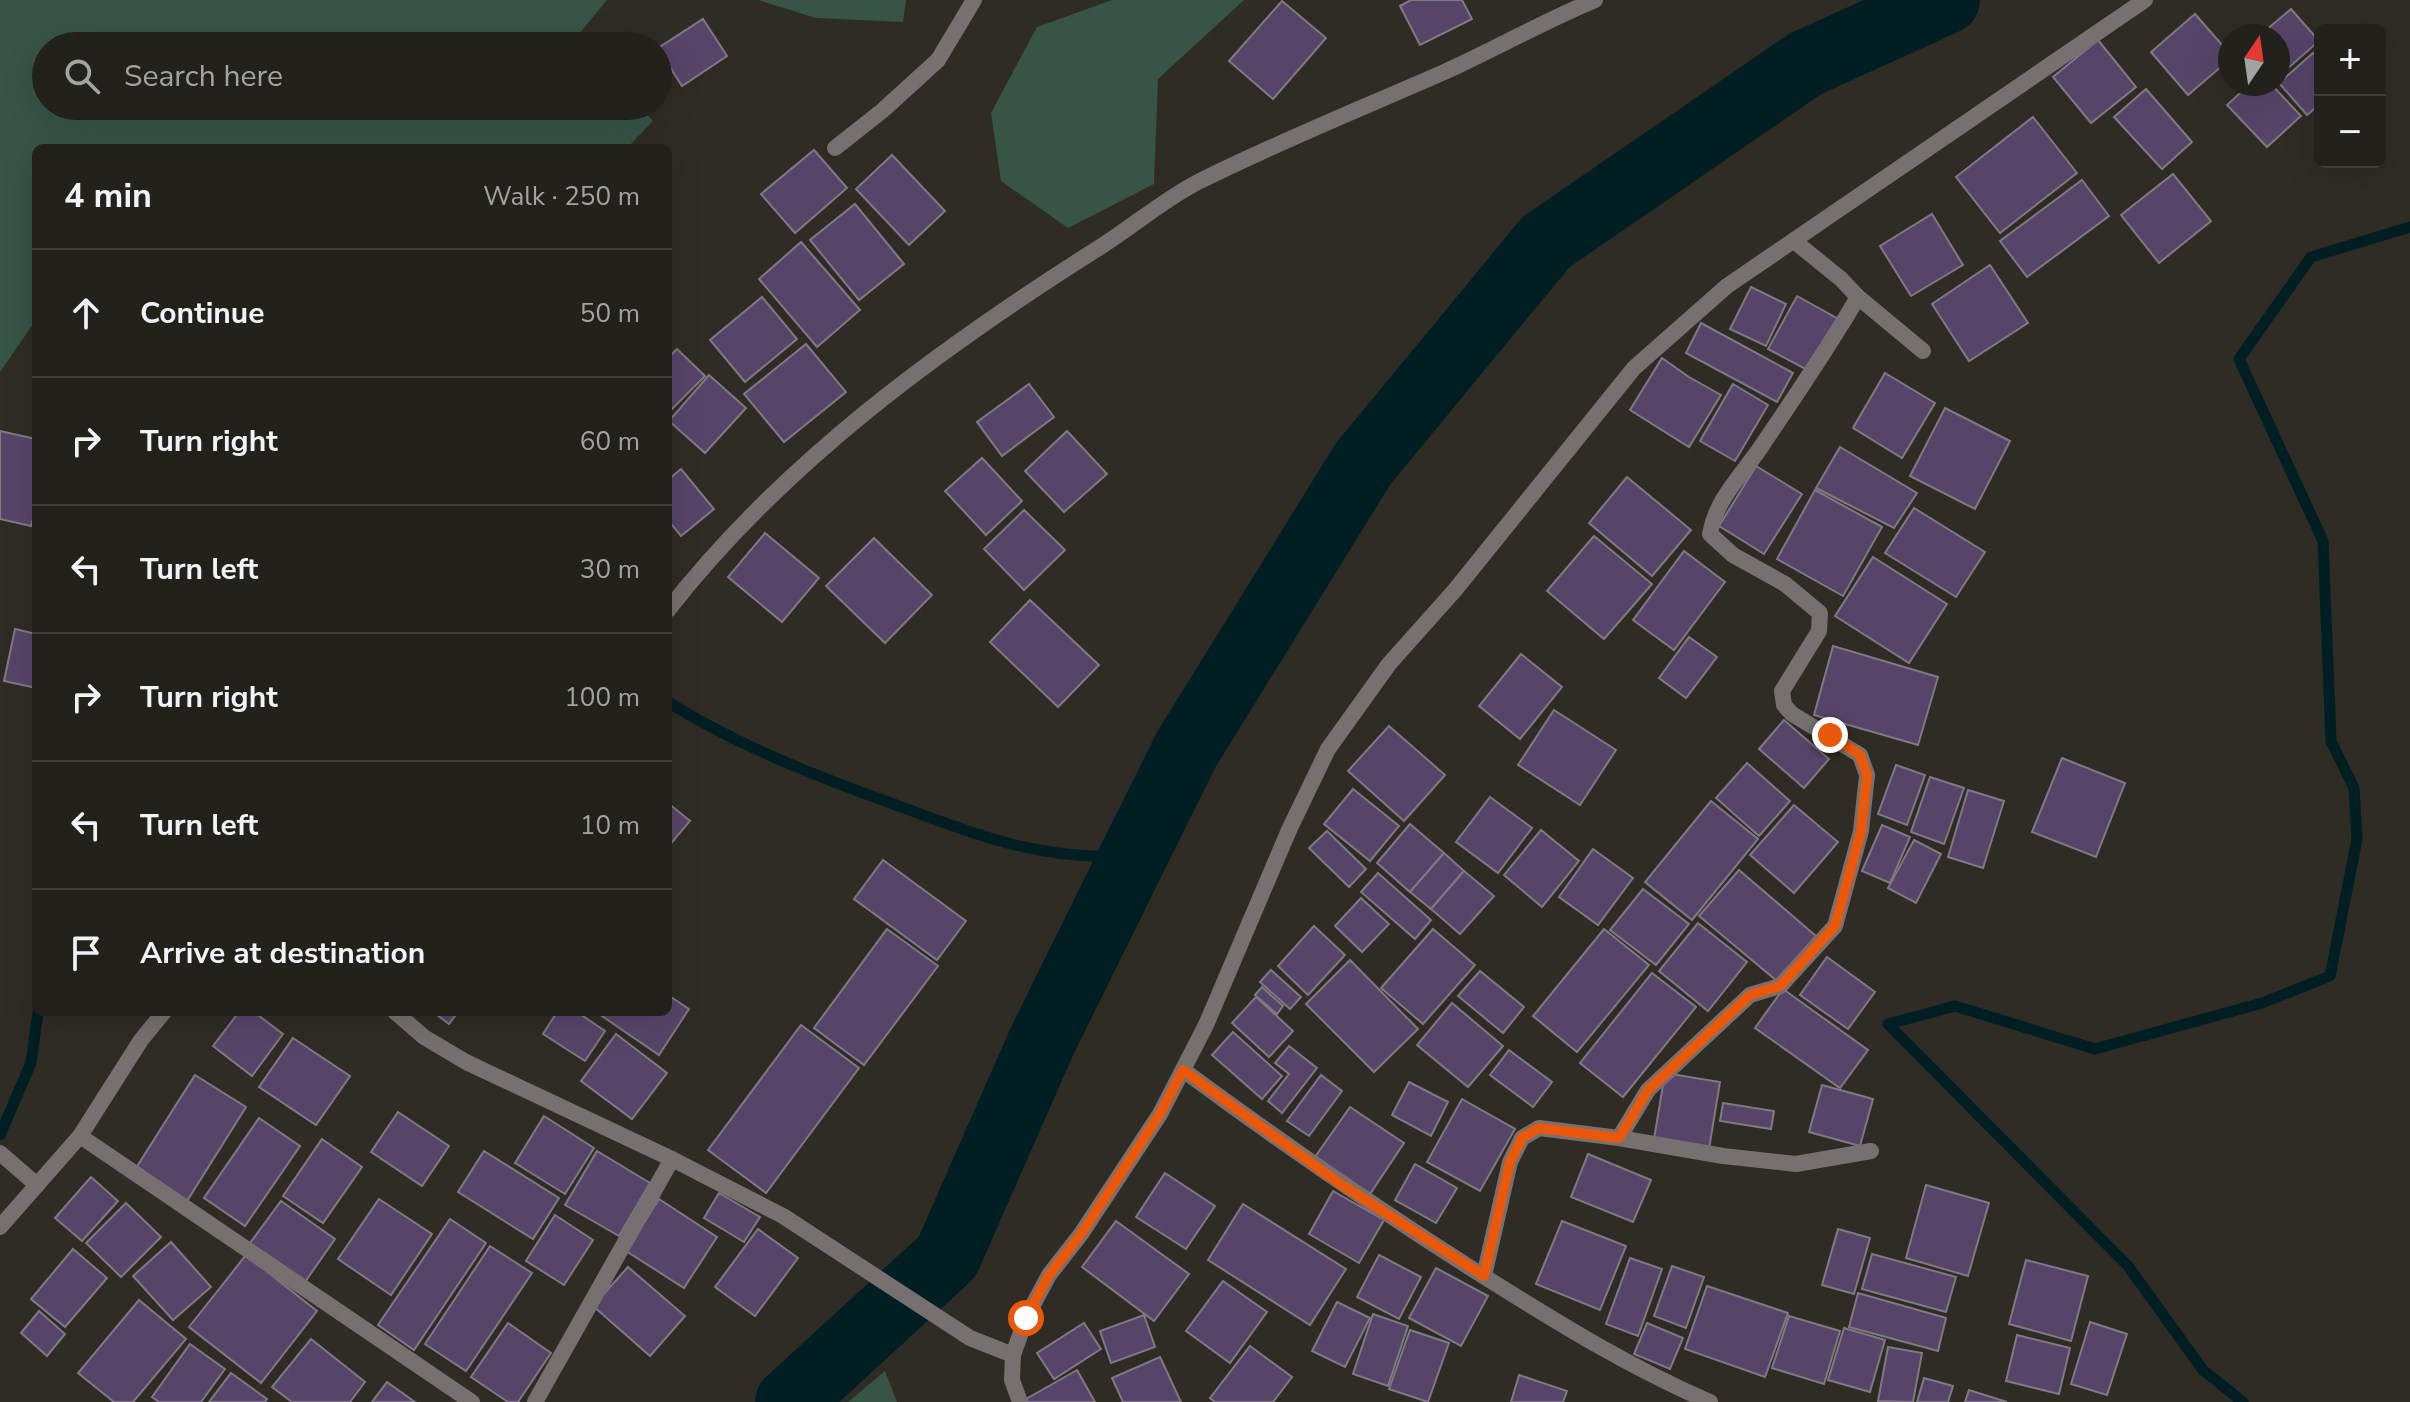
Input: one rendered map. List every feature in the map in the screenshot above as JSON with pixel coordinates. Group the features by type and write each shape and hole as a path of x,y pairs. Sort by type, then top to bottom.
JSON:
{"street":[{"path":"835,148 938,60 974,0"},
{"path":"672,605 745,522 814,454 958,341 1018,299 1195,184 1595,0"},
{"path":"1020,1402 1012,1380 1013,1355 1026,1318 1049,1275 1081,1234 1160,1114 1206,1025 1259,897 1328,749 1389,664 1455,590 1634,368 1727,286 2145,0"},
{"path":"1794,241 1923,351"},
{"path":"1619,1138 1648,1090 1750,995 1780,986 1835,926 1861,831 1867,775 1860,755 1792,714 1784,705 1782,691 1819,631 1820,613 1785,584 1733,555 1710,534 1730,485 1758,452 1841,329 1858,297"},
{"path":"0,1227 80,1136 141,1040 161,1016"},
{"path":"400,1016 424,1037 466,1062 672,1159 783,1216 970,1338 1013,1355"},
{"path":"1183,1070 1339,1183 1593,1345 1710,1402"},
{"path":"1484,1276 1510,1162 1522,1138 1539,1128 1796,1164 1871,1151"},
{"path":"80,1136 472,1402"},
{"path":"0,1153 37,1185"},
{"path":"535,1402 672,1159"}],"green space":[{"path":"0,0 607,0 581,32 32,32 32,120 653,121 631,144 32,144 32,326 0,372"},
{"path":"758,0 906,0 903,22 816,18"},
{"path":"1112,0 1244,0 1158,79 1154,184 1068,228 1001,181 991,113 1037,27"},
{"path":"885,1371 897,1402 848,1402"}],"building":[{"path":"1411,0 1462,0 1472,19 1420,45 1400,6"},
{"path":"1282,1 1326,38 1273,99 1229,61"},
{"path":"2291,9 2314,35 2314,45 2290,66 2290,24 2273,24"},
{"path":"2195,14 2218,40 2218,69 2188,95 2151,52"},
{"path":"703,19 727,56 682,86 672,70 672,39"},
{"path":"2098,40 2136,87 2091,123 2053,77"},
{"path":"2314,54 2314,109 2307,115 2290,96 2290,73"},
{"path":"2146,89 2192,142 2162,169 2114,117"},
{"path":"2237,96 2282,96 2301,116 2267,147 2227,105"},
{"path":"2033,117 2077,173 2000,233 1956,177"},
{"path":"814,150 847,188 795,233 761,194"},
{"path":"892,155 945,211 909,245 856,189"},
{"path":"2173,174 2211,221 2159,263 2121,215"},
{"path":"2082,180 2109,216 2027,277 2000,241"},
{"path":"855,204 904,264 859,300 810,240"},
{"path":"1932,214 1963,265 1911,296 1880,246"},
{"path":"801,242 860,310 817,347 759,279"},
{"path":"1990,265 2028,323 1969,361 1932,304"},
{"path":"1751,287 1786,304 1766,346 1730,329"},
{"path":"1797,296 1840,320 1811,372 1768,349"},
{"path":"762,297 797,339 745,382 710,340"},
{"path":"1701,323 1793,373 1777,402 1686,353"},
{"path":"806,344 846,392 784,442 744,394"},
{"path":"677,349 705,376 672,409 672,354"},
{"path":"1662,358 1721,395 1689,447 1630,410"},
{"path":"1885,373 1935,403 1902,458 1853,428"},
{"path":"709,375 746,408 705,453 672,424 672,418"},
{"path":"1029,384 1054,417 1002,456 977,422"},
{"path":"1733,384 1768,405 1735,461 1700,441"},
{"path":"1945,408 2010,441 1975,509 1910,476"},
{"path":"0,431 32,438 32,522 31,526 0,519"},
{"path":"1067,431 1107,474 1064,512 1025,471"},
{"path":"1840,447 1917,493 1894,528 1816,488"},
{"path":"982,458 1022,501 986,535 945,491"},
{"path":"1756,466 1802,494 1764,554 1719,526"},
{"path":"681,469 714,509 681,536 672,525 672,477"},
{"path":"1627,477 1691,530 1652,576 1589,523"},
{"path":"1815,490 1882,527 1843,596 1777,559"},
{"path":"1914,508 1985,552 1956,597 1885,553"},
{"path":"1024,510 1065,550 1024,590 984,549"},
{"path":"765,533 819,578 782,622 728,577"},
{"path":"1594,536 1652,584 1604,639 1547,591"},
{"path":"874,538 932,595 885,643 826,586"},
{"path":"1684,551 1725,582 1674,650 1633,620"},
{"path":"1873,557 1947,604 1909,663 1835,616"},
{"path":"1030,600 1099,665 1058,707 990,642"},
{"path":"15,629 32,633 32,687 4,681"},
{"path":"1689,637 1717,657 1686,698 1659,678"},
{"path":"1833,646 1938,677 1918,745 1814,715"},
{"path":"1521,654 1562,687 1520,739 1479,706"},
{"path":"1554,710 1616,750 1580,805 1518,765"},
{"path":"1784,720 1829,759 1804,788 1759,749"},
{"path":"1389,726 1445,775 1404,821 1348,771"},
{"path":"2062,758 2125,783 2096,857 2032,832"},
{"path":"1747,763 1790,801 1759,836 1716,798"},
{"path":"1896,765 1925,775 1907,825 1878,814"},
{"path":"1930,777 1964,788 1944,844 1911,832"},
{"path":"1353,789 1399,826 1370,861 1324,824"},
{"path":"1968,790 2004,801 1983,868 1948,857"},
{"path":"1490,797 1532,828 1498,873 1456,842"},
{"path":"1711,801 1758,839 1692,920 1645,882"},
{"path":"1794,805 1838,842 1794,893 1750,855"},
{"path":"672,806 690,821 672,842"},
{"path":"1410,824 1444,853 1410,892 1377,863"},
{"path":"1882,825 1910,837 1890,883 1862,871"},
{"path":"1541,830 1579,861 1542,907 1504,875"},
{"path":"1327,831 1366,869 1349,887 1309,848"},
{"path":"1914,840 1941,854 1916,903 1888,888"},
{"path":"1593,849 1633,878 1598,925 1559,897"},
{"path":"1444,853 1464,871 1431,909 1410,892"},
{"path":"883,860 966,921 937,960 854,899"},
{"path":"1739,870 1816,936 1777,981 1699,916"},
{"path":"1464,871 1494,896 1460,934 1431,909"},
{"path":"1378,873 1431,920 1415,939 1361,892"},
{"path":"1643,889 1689,924 1656,965 1610,930"},
{"path":"1361,898 1389,924 1362,952 1335,926"},
{"path":"1698,923 1747,962 1708,1011 1659,971"},
{"path":"1314,926 1345,955 1308,995 1278,966"},
{"path":"887,929 938,966 864,1065 814,1028"},
{"path":"1433,929 1475,965 1423,1024 1381,988"},
{"path":"1604,929 1649,965 1577,1052 1533,1016"},
{"path":"1827,957 1875,992 1848,1029 1800,995"},
{"path":"1350,960 1418,1029 1374,1072 1306,1004"},
{"path":"1271,970 1301,997 1290,1009 1260,982"},
{"path":"1480,971 1524,1007 1503,1033 1458,996"},
{"path":"1652,973 1696,1007 1623,1097 1580,1063"},
{"path":"1262,987 1283,1006 1277,1014 1255,995"},
{"path":"1783,989 1868,1050 1840,1088 1755,1028"},
{"path":"1256,997 1293,1031 1269,1057 1232,1023"},
{"path":"672,998 689,1009 659,1055 602,1016 672,1016"},
{"path":"1452,1003 1503,1046 1468,1087 1417,1045"},
{"path":"236,1016 259,1016 283,1034 252,1076 213,1046"},
{"path":"438,1016 455,1016 449,1024"},
{"path":"554,1016 583,1016 605,1031 585,1061 543,1034"},
{"path":"801,1025 859,1068 766,1193 708,1150"},
{"path":"1233,1032 1282,1076 1262,1099 1212,1055"},
{"path":"616,1034 667,1073 632,1119 581,1081"},
{"path":"293,1038 350,1076 316,1125 259,1087"},
{"path":"1289,1046 1317,1068 1282,1113 1268,1101 1289,1074 1275,1063"},
{"path":"1509,1050 1552,1082 1533,1107 1490,1075"},
{"path":"1665,1073 1720,1082 1709,1149 1654,1139"},
{"path":"195,1075 246,1107 187,1201 136,1168"},
{"path":"1321,1075 1342,1091 1309,1136 1287,1121"},
{"path":"1409,1082 1448,1102 1431,1136 1392,1115"},
{"path":"1822,1085 1873,1099 1860,1146 1809,1132"},
{"path":"1462,1099 1515,1129 1480,1191 1427,1162"},
{"path":"1723,1103 1774,1111 1771,1129 1720,1121"},
{"path":"1350,1107 1404,1143 1370,1194 1315,1157"},
{"path":"398,1112 449,1146 422,1186 371,1152"},
{"path":"544,1116 594,1148 565,1194 515,1163"},
{"path":"259,1118 300,1146 245,1226 204,1198"},
{"path":"322,1139 362,1167 323,1223 283,1196"},
{"path":"484,1151 559,1198 533,1239 458,1192"},
{"path":"597,1151 650,1183 619,1236 565,1205"},
{"path":"1588,1154 1651,1180 1633,1222 1571,1197"},
{"path":"1415,1164 1457,1188 1436,1223 1395,1200"},
{"path":"1165,1173 1215,1206 1186,1249 1136,1217"},
{"path":"91,1177 118,1201 82,1241 55,1218"},
{"path":"1926,1185 1989,1203 1968,1276 1906,1258"},
{"path":"1333,1191 1384,1220 1359,1263 1309,1234"},
{"path":"719,1193 760,1217 744,1242 704,1218"},
{"path":"379,1199 432,1234 391,1295 338,1259"},
{"path":"659,1199 717,1237 684,1288 626,1251"},
{"path":"281,1201 335,1239 305,1282 250,1243"},
{"path":"126,1203 161,1237 121,1277 86,1243"},
{"path":"1243,1204 1346,1269 1310,1325 1208,1260"},
{"path":"555,1215 593,1240 564,1285 526,1261"},
{"path":"450,1219 486,1243 414,1350 378,1325"},
{"path":"1116,1221 1189,1274 1154,1321 1082,1267"},
{"path":"1562,1221 1626,1246 1600,1310 1536,1284"},
{"path":"758,1229 798,1258 755,1316 715,1287"},
{"path":"1838,1229 1870,1238 1854,1294 1822,1285"},
{"path":"171,1242 211,1287 173,1320 133,1276"},
{"path":"490,1246 532,1273 466,1371 425,1344"},
{"path":"73,1249 107,1278 65,1327 31,1299"},
{"path":"1872,1254 1956,1277 1946,1312 1862,1289"},
{"path":"246,1255 317,1311 261,1383 189,1327"},
{"path":"1379,1255 1421,1277 1399,1319 1357,1297"},
{"path":"1630,1258 1662,1269 1638,1336 1606,1324"},
{"path":"2026,1260 2088,1276 2071,1341 2009,1324"},
{"path":"1672,1266 1704,1277 1686,1328 1654,1316"},
{"path":"628,1267 685,1316 650,1356 593,1306"},
{"path":"1436,1268 1488,1296 1461,1346 1409,1318"},
{"path":"1223,1281 1267,1312 1230,1363 1186,1331"},
{"path":"1707,1286 1788,1313 1765,1377 1685,1349"},
{"path":"1858,1293 1946,1318 1938,1351 1849,1327"},
{"path":"139,1300 186,1339 133,1402 114,1402 78,1373"},
{"path":"1337,1302 1370,1318 1345,1367 1312,1351"},
{"path":"39,1311 65,1334 47,1356 21,1333"},
{"path":"1373,1314 1408,1326 1388,1386 1353,1374"},
{"path":"1144,1315 1155,1347 1111,1363 1100,1331"},
{"path":"1789,1316 1840,1331 1824,1384 1772,1368"},
{"path":"2090,1322 2127,1334 2107,1395 2071,1384"},
{"path":"508,1323 551,1353 518,1402 508,1402 471,1377"},
{"path":"1084,1323 1101,1349 1054,1379 1037,1353"},
{"path":"1647,1323 1683,1338 1670,1369 1634,1354"},
{"path":"1844,1328 1885,1340 1870,1392 1828,1380"},
{"path":"1410,1330 1449,1343 1428,1402 1389,1389"},
{"path":"2017,1335 2070,1348 2059,1394 2006,1381"},
{"path":"311,1339 365,1382 350,1402 292,1402 272,1387"},
{"path":"190,1344 225,1369 201,1402 159,1402 152,1397"},
{"path":"1250,1346 1292,1377 1273,1402 1215,1402 1210,1398"},
{"path":"1888,1347 1922,1353 1913,1402 1878,1401"},
{"path":"1160,1357 1181,1402 1123,1402 1112,1378"},
{"path":"1077,1370 1095,1402 1028,1402 1026,1399"},
{"path":"231,1373 267,1399 265,1402 209,1402"},
{"path":"1519,1375 1567,1391 1563,1402 1511,1402"},
{"path":"1924,1378 1953,1386 1948,1402 1917,1402"},
{"path":"387,1382 415,1402 372,1402"},
{"path":"1969,1390 2007,1402 1965,1402"}],"waterway":[{"path":"789,1402 947,1257 1043,1039 1186,750 1363,464 1546,242 1805,64 1946,0"},
{"path":"2243,1402 2203,1370 2128,1266 1888,1024 1955,1006 2095,1049 2262,1003 2330,976 2357,839 2354,788 2331,741 2323,541 2239,359 2311,257 2410,227"},
{"path":"672,704 774,757 977,834 1036,850 1100,857 1134,856"},
{"path":"0,1135 31,1063 37,1016"}],"route":[{"path":"1026,1318 1049,1275 1081,1234 1160,1114 1183,1070 1339,1183 1484,1276 1510,1162 1522,1138 1539,1128 1619,1138 1648,1090 1733,1008 1750,995 1780,986 1835,926 1861,831 1867,775 1860,755 1830,735"}]}
